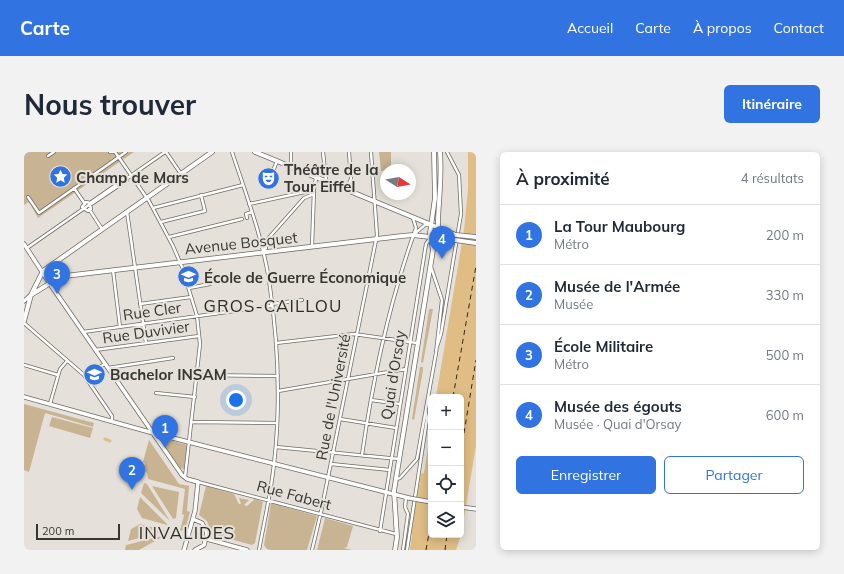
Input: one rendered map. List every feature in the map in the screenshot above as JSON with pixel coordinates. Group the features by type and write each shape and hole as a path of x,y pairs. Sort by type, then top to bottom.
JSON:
{"main road":[{"path":"24,322 25,313 31,295 43,271 146,197 212,152"},
{"path":"254,152 292,165 316,178 347,188 375,202 431,225 456,234 476,237"},
{"path":"431,237 431,225 435,198 434,152"},
{"name":"Quai d'Orsay","path":"395,550 396,534 394,495 396,479 430,266 439,228 442,176 440,152"},
{"name":"Avenue Bosquet","path":"31,295 63,276 113,272 135,265 180,262 413,235 476,243"},
{"name":"Quai d'Orsay","path":"431,237 433,250"},
{"path":"24,244 95,350 185,478"},
{"path":"24,301 31,295"},
{"path":"24,397 153,433 394,495 428,502"},
{"name":"Rue Fabert","path":"185,478 198,482"},
{"path":"190,550 184,550 193,519 198,482"},
{"path":"464,507 476,509"},
{"path":"193,519 199,521 207,531 207,539 204,545 195,550"},
{"path":"207,539 247,550"}],"street":[{"path":"48,156 54,152"},
{"path":"113,152 119,157 161,222 182,267 197,316 200,344 185,478"},
{"path":"28,198 39,213 126,152"},
{"path":"89,210 90,205 165,152 181,174"},
{"path":"232,152 252,212 269,280 276,343 278,376 276,448 259,550"},
{"path":"291,152 292,165"},
{"path":"323,152 326,182"},
{"path":"347,188 351,179 349,152"},
{"name":"Rue de l'Université","path":"312,550 321,515 376,239 371,152"},
{"path":"436,353 443,327 461,214 459,175 447,152"},
{"path":"272,180 271,176 277,161"},
{"path":"312,247 314,190 316,178"},
{"path":"84,203 90,203 126,179"},
{"path":"27,248 126,179"},
{"path":"153,208 243,185"},
{"path":"74,188 102,229"},
{"path":"249,204 314,190"},
{"path":"303,192 304,198"},
{"path":"260,244 264,243 304,198 314,194"},
{"path":"161,222 204,212 206,210 201,195"},
{"path":"84,203 82,207 84,209"},
{"path":"84,209 89,210"},
{"path":"127,211 146,343"},
{"path":"247,218 246,214 252,212"},
{"path":"362,455 374,374 383,337 416,225 413,218"},
{"path":"168,237 242,219"},
{"path":"413,235 425,225 431,225"},
{"name":"Quai d'Orsay","path":"380,531 426,244 431,237"},
{"path":"262,253 266,248 264,243"},
{"path":"396,479 400,478 417,459 436,353 442,300 430,266"},
{"path":"113,272 120,327"},
{"path":"189,288 210,284"},
{"path":"140,304 191,297"},
{"name":"Rue Cler","path":"83,332 302,300"},
{"path":"24,322 84,375 112,416 112,422"},
{"path":"276,343 357,334 383,337 417,344"},
{"name":"Rue Duvivier","path":"95,350 199,336"},
{"path":"108,368 173,358"},
{"path":"50,405 60,369 67,361"},
{"path":"84,375 105,364"},
{"path":"24,365 58,375"},
{"path":"278,391 406,369"},
{"path":"197,375 278,376"},
{"path":"156,393 194,397"},
{"path":"371,400 400,404"},
{"path":"407,549 427,419 426,412"},
{"path":"340,419 396,428"},
{"path":"192,422 277,423"},
{"path":"276,448 399,459"},
{"path":"331,464 390,470"},
{"name":"Rue Fabert","path":"198,482 396,534"},
{"path":"403,550 408,514 405,507 407,498"}],"shaded area":[{"name":"Champ de Mars","path":"24,152 134,152 38,218 29,202 24,205"},
{"path":"379,152 391,152 391,164 380,164"},
{"path":"468,152 476,152 476,446 464,517 464,394 437,394 464,230 468,189"},
{"path":"429,309 433,309 423,363 421,362"},
{"path":"420,367 423,367 423,370 414,420 412,419"},
{"path":"24,404 94,423 93,427 45,413 29,472 24,470"},
{"path":"52,417 93,428 90,438 49,426"},
{"path":"166,439 187,445 184,469 180,468 163,443 163,440"},
{"path":"149,440 179,484 189,486 187,511 190,512 185,530 180,531 184,515 182,514 185,489 148,479 147,473 141,469 145,463 143,462"},
{"path":"428,448 428,538 460,538 456,550 410,550 411,533 421,474 424,473"},
{"path":"144,483 147,484 170,521 141,493"},
{"path":"152,486 179,492 176,518 173,519"},
{"path":"206,486 234,494 239,504 241,504 239,498 249,500 244,505 247,506 255,499 263,502 255,543 252,545 212,534 207,521 199,515"},
{"path":"140,497 167,525 142,518 137,509"},
{"path":"271,503 317,516 307,550 267,549 264,545"},
{"path":"325,518 353,526 347,547 344,548 352,550 317,550"},
{"path":"140,524 166,531 128,541 131,529"},
{"path":"166,535 139,550 125,550 126,545"}],"waterway":[{"path":"105,439 110,441"}],"ferry route":[{"path":"454,394 476,266"},
{"path":"464,433 476,360"},
{"path":"426,550 428,538"},
{"path":"445,550 447,538"}],"place":[{"name":"Champ de Mars","path":"61,177"},
{"name":"Théâtre de la Tour Eiffel","path":"268,178"},
{"name":"Musée des égouts","path":"442,259"},
{"name":"École de Guerre Économique","path":"188,277"},
{"name":"École Militaire","path":"57,294"},
{"name":"Bachelor INSAM","path":"95,374"},
{"name":"La Tour Maubourg","path":"165,448"},
{"name":"Musée de l'Armée","path":"132,490"}],"district":[{"name":"GROS-CAILLOU","path":"273,305"},
{"name":"INVALIDES","path":"187,532"}]}
